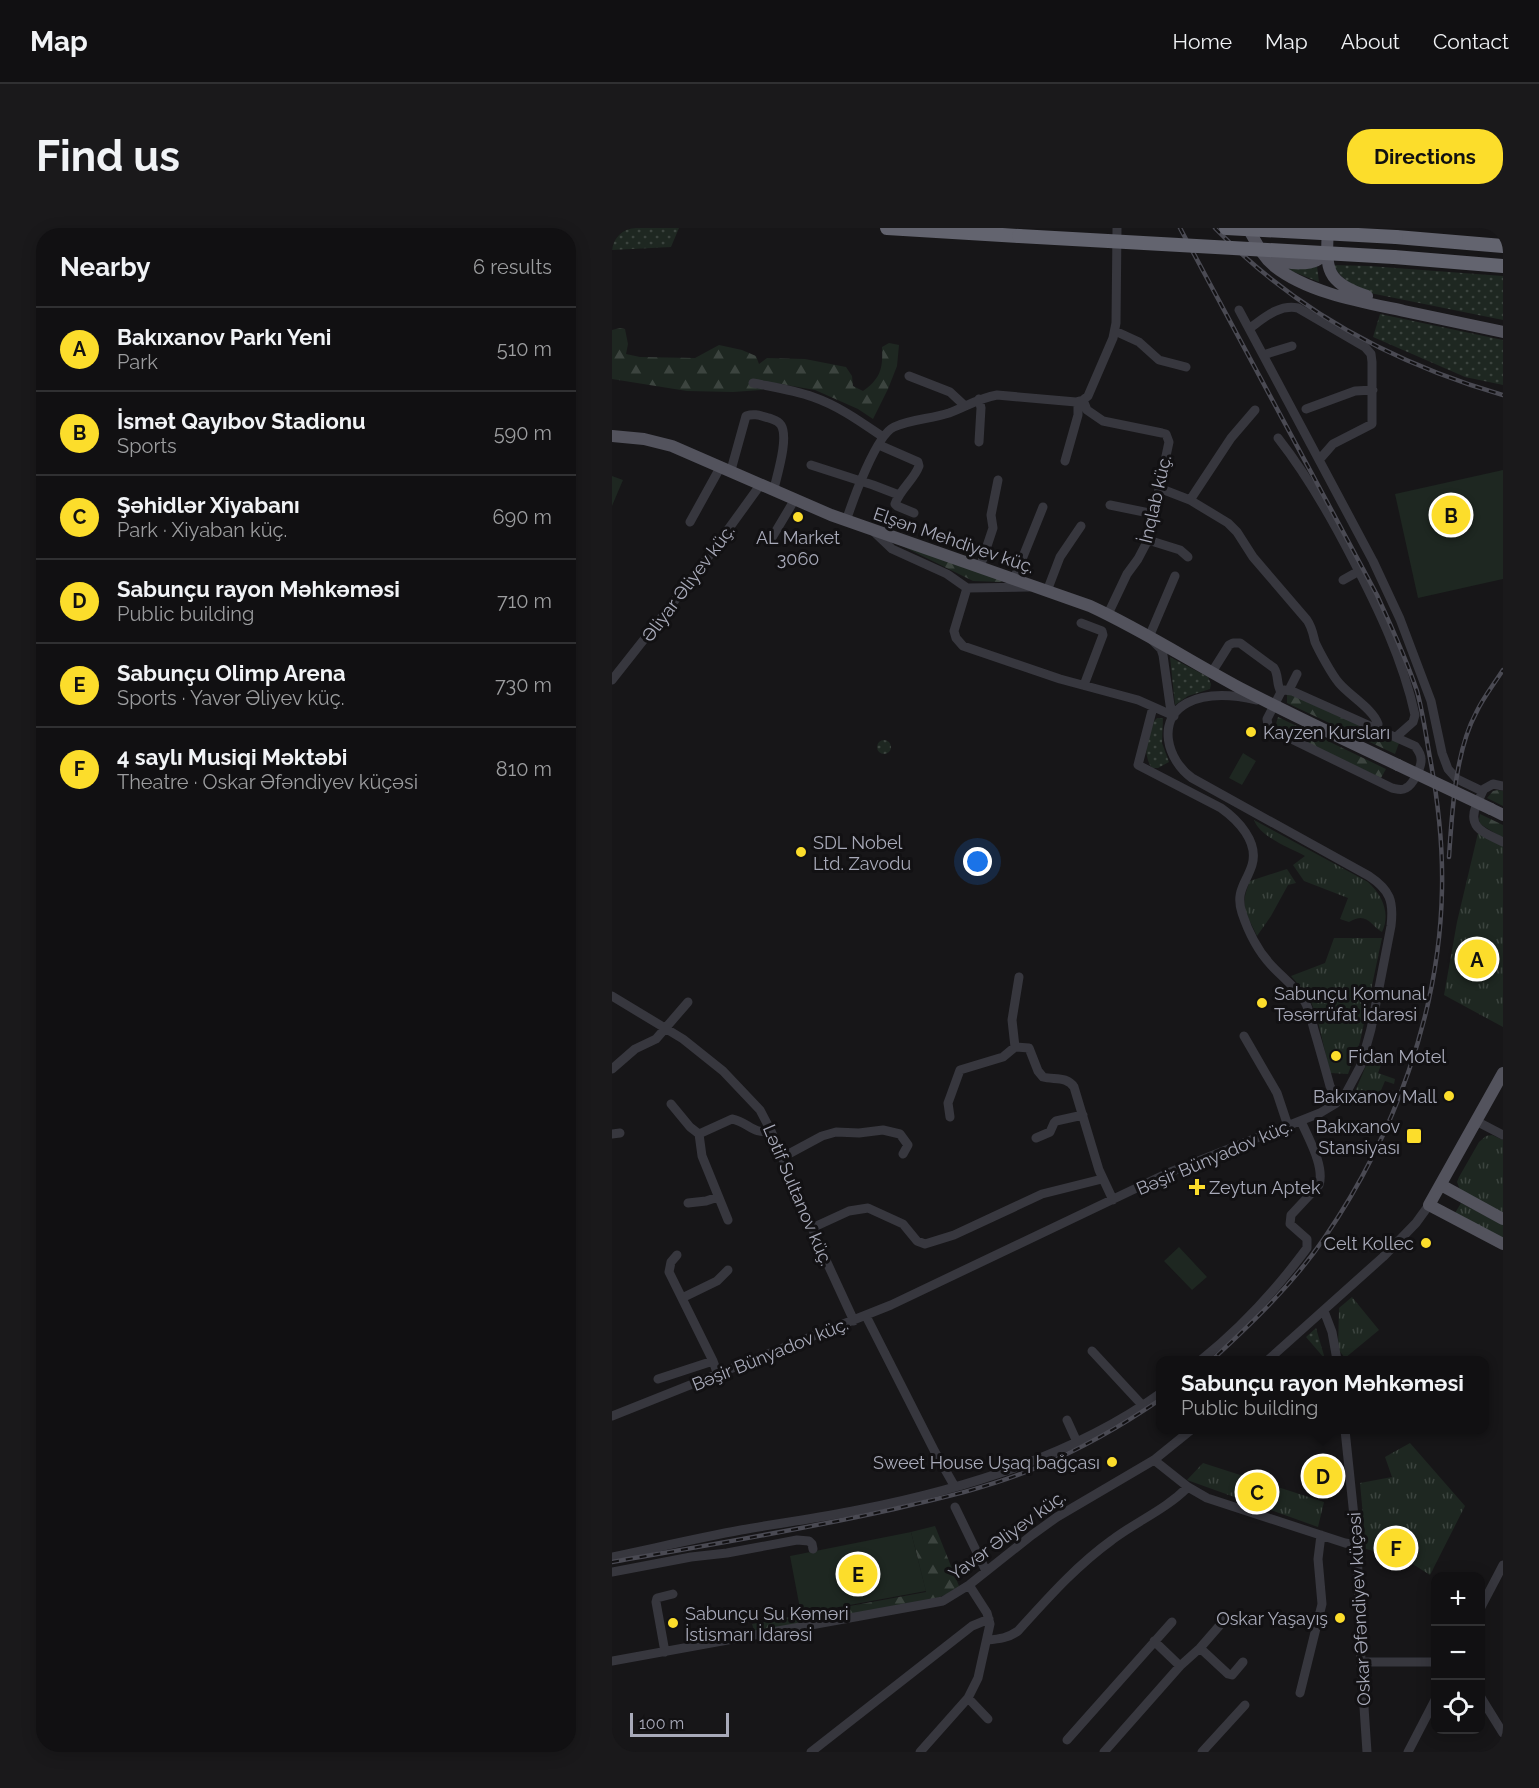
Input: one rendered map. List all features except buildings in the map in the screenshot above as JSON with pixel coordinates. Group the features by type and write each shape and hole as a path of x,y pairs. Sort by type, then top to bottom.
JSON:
{"highway":[{"path":"887,228 1394,257 1503,266"},
{"path":"1226,228 1396,237 1503,246"}],"main road":[{"path":"1248,228 1263,255 1273,265 1320,290 1350,299 1503,332"},
{"path":"1323,228 1324,255 1329,271 1336,280 1349,289 1382,300 1503,325"},
{"path":"1328,228 1322,269 1328,283 1350,299"},
{"path":"1263,255 1275,260 1298,262 1315,262 1324,255"},
{"name":"Elşən Mehdiyev küç.","path":"612,436 660,442 682,449 846,521 1090,606 1274,705 1503,815"},
{"path":"1503,1073 1429,1205 1503,1244"},
{"path":"1443,1182 1458,1195 1503,1218"}],"street":[{"path":"1065,461 1081,401 1090,392 1115,331 1118,306 1117,228"},
{"path":"1250,328 1277,310 1289,307 1298,308 1369,350 1372,362 1372,424 1341,439 1319,460"},
{"path":"1239,310 1373,561 1400,619 1431,701 1442,753 1448,769 1457,779 1482,791"},
{"path":"1115,331 1139,342 1159,360 1186,367"},
{"path":"1263,355 1292,346"},
{"path":"909,376 950,392 965,406"},
{"path":"753,383 816,398 849,414 881,441 918,462 919,466 915,476 896,501 897,506 914,513"},
{"path":"1306,409 1355,391 1373,390"},
{"path":"846,521 861,481 881,441 893,427 947,413 980,399 997,395 1081,401"},
{"path":"979,442 980,399"},
{"name":"İnqlab küç.","path":"1081,401 1089,413 1102,421 1166,434 1169,442 1148,540 1127,574 1108,614"},
{"path":"1190,500 1231,438 1255,410"},
{"path":"690,522 726,468 746,416 756,414 777,421 782,426 783,434 774,489"},
{"path":"1278,438 1300,468 1337,528 1388,632 1404,673 1415,715 1413,722 1396,737"},
{"path":"811,465 899,495"},
{"path":"980,567 993,528 991,515 998,480"},
{"name":"Əliyar Əliyev küç.","path":"612,680 698,571 761,484"},
{"path":"1160,488 1190,500 1220,516 1233,527 1252,556 1307,620 1316,643 1337,681 1375,717 1378,724 1376,729"},
{"path":"770,542 795,499"},
{"path":"1110,505 1154,514"},
{"path":"1014,579 1043,507"},
{"path":"1047,591 1060,557 1081,526"},
{"path":"872,530 892,549 946,574 967,588 1034,586"},
{"path":"1148,540 1180,550 1188,557"},
{"path":"1343,580 1359,571"},
{"path":"1174,716 1170,705 1163,655 1157,644 1149,637 1175,576"},
{"path":"967,588 954,630 956,638 963,646 1032,670 1138,700 1174,716"},
{"path":"1081,623 1100,629 1103,635 1084,685"},
{"path":"1212,672 1228,645 1240,643 1274,668 1277,683 1285,691 1415,746 1421,758 1420,766 1411,784 1401,790 1392,788 1272,730 1267,719 1274,705 1285,691 1297,674"},
{"path":"1174,716 1187,703 1204,697 1235,696 1274,705"},
{"path":"1153,707 1138,765 1221,808 1242,826 1249,840 1253,857 1241,886 1241,911 1264,957 1306,1003 1330,1086 1340,1100"},
{"name":"Bəşir Bünyadov küç.","path":"612,1416 866,1316 989,1260 1168,1173 1326,1110 1340,1100 1352,1085 1367,1046 1391,926 1390,897 1383,886 1369,876 1185,773 1173,759 1168,744 1169,729 1174,716"},
{"path":"1503,786 1490,785 1482,791 1473,812 1474,822 1478,828 1503,842"},
{"path":"1015,1047 1012,1020 1019,977"},
{"name":"Lətif Sultanov küç.","path":"612,996 683,1039 723,1071 760,1110 783,1157 854,1321"},
{"path":"612,1069 635,1049 656,1039 688,1002"},
{"path":"1244,1036 1276,1093 1288,1126"},
{"path":"950,1117 948,1103 960,1070 1003,1057 1015,1047 1029,1048 1038,1071 1043,1077 1070,1081 1074,1087 1102,1179 1113,1200"},
{"path":"671,1104 690,1127 699,1134 702,1156 728,1220"},
{"path":"1036,1138 1050,1132 1056,1121 1083,1115"},
{"path":"699,1134 732,1119 759,1132 771,1131"},
{"path":"1205,1356 1264,1302 1307,1248 1307,1239 1290,1224 1289,1220 1319,1185 1321,1179 1315,1152 1301,1120"},
{"path":"1476,1121 1503,1135"},
{"path":"783,1157 829,1133 844,1131 859,1133 876,1130 900,1134 908,1145 903,1154"},
{"path":"812,1228 849,1210 868,1208 903,1224 917,1241 926,1244 954,1235 1042,1194 1102,1179"},
{"path":"688,1203 718,1197"},
{"path":"1273,1356 1395,1245 1429,1205"},
{"path":"677,1255 671,1262 669,1272 718,1375"},
{"path":"682,1298 717,1281 728,1270"},
{"path":"1324,1311 1332,1332 1336,1356"},
{"path":"866,1316 955,1487"},
{"path":"1092,1351 1143,1406"},
{"path":"658,1379 713,1361"},
{"path":"612,1557 743,1530 859,1510 955,1487 1031,1461 1077,1442 1123,1418 1156,1397"},
{"path":"1116,1408 1123,1418"},
{"path":"1067,1420 1077,1442"},
{"name":"Yavər Əliyev küç.","path":"612,1661 929,1604 953,1596 1057,1517 1154,1460 1186,1434"},
{"name":"Oskar Əfəndiyev küçəsi","path":"1345,1434 1357,1545 1366,1752"},
{"path":"1154,1460 1188,1487 1207,1498 1357,1545"},
{"path":"987,1640 1002,1639 1018,1631 1071,1573 1112,1540 1174,1500 1188,1487"},
{"path":"955,1507 986,1571"},
{"path":"1300,1692 1322,1604 1318,1559 1321,1535"},
{"path":"612,1572 797,1540 808,1540 813,1549"},
{"path":"1485,1599 1503,1564"},
{"path":"920,1752 968,1698 978,1678 987,1640 989,1619 969,1585"},
{"path":"665,1652 656,1602 661,1596 673,1594"},
{"path":"1104,1752 1227,1617"},
{"path":"811,1752 972,1626 989,1619"},
{"path":"1067,1740 1172,1622"},
{"path":"1154,1641 1180,1666"},
{"path":"1200,1648 1228,1674 1232,1675 1243,1662"},
{"path":"1361,1662 1431,1662"},
{"path":"968,1698 988,1719"},
{"path":"1485,1704 1503,1732"},
{"path":"1202,1752 1245,1705"},
{"path":"1408,1752 1431,1708"}],"green space":[{"path":"612,228 679,228 671,247 612,250"},
{"path":"1281,265 1317,266 1319,282 1289,270"},
{"path":"1333,265 1503,276 1503,320 1370,293 1349,282"},
{"path":"1380,314 1503,340 1503,385 1465,377 1373,337"},
{"path":"625,329 628,344 626,354 640,357 695,358 719,345 756,356 759,364 767,358 805,359 846,367 852,376 853,386 863,391 874,382 880,372 882,347 889,343 899,345 897,366 873,419 858,409 815,390 775,383 761,390 687,391 612,379 612,330"},
{"path":"1503,470 1503,579 1418,598 1395,494"},
{"path":"612,476 623,480 612,506"},
{"path":"894,542 1005,580 1000,582 973,581"},
{"path":"1170,657 1208,677 1211,684 1210,689 1188,696 1175,705"},
{"path":"1287,692 1399,743 1395,754 1287,703"},
{"path":"1278,717 1386,769 1381,778 1279,730 1276,724"},
{"path":"1157,718 1163,718 1162,743 1169,762 1158,768 1152,768 1146,750 1150,728"},
{"path":"881,740 887,740 891,747 887,754 881,754 877,750 877,744"},
{"path":"1243,753 1256,761 1242,785 1229,778"},
{"path":"1493,791 1503,791 1503,806 1487,798"},
{"path":"1480,814 1503,825 1503,838 1480,824"},
{"path":"1254,820 1368,882 1384,905 1386,918 1382,932 1364,918 1349,922 1340,919 1348,898 1304,881 1293,865 1305,856 1269,837 1262,832"},
{"path":"1478,833 1503,846 1503,1027 1444,995 1457,922"},
{"path":"1287,869 1296,883 1288,885 1257,936 1244,904 1250,881"},
{"path":"1334,938 1382,938 1360,1042 1348,1074 1330,1073 1317,1017 1309,997 1291,976 1325,963"},
{"path":"1368,1061 1381,1065 1378,1073 1395,1079 1394,1084 1385,1081 1379,1095 1383,1097 1379,1104 1354,1094"},
{"path":"1492,1135 1503,1140 1503,1214 1460,1190 1457,1182 1479,1142 1486,1136"},
{"path":"1461,1203 1503,1225 1503,1239 1455,1213"},
{"path":"1179,1247 1207,1277 1192,1290 1164,1261"},
{"path":"1352,1297 1379,1330 1347,1356 1343,1356 1338,1349 1339,1308"},
{"path":"1316,1328 1324,1356 1322,1356 1306,1337"},
{"path":"1410,1443 1465,1506 1430,1575 1384,1546 1381,1553 1366,1549 1360,1483 1392,1477 1385,1457"},
{"path":"1203,1463 1324,1502 1318,1527 1187,1480"},
{"path":"935,1526 959,1586 947,1594 933,1600 755,1633 752,1624 926,1592 911,1532"},
{"path":"911,1532 926,1591 801,1614 790,1556"}],"railway":[{"path":"1180,228 1377,595 1403,654 1417,691 1423,716 1435,790 1442,856 1439,935 1433,981 1409,1071 1392,1115 1350,1198 1313,1254 1272,1302 1216,1356"},
{"path":"1215,228 1278,285 1348,331 1423,367 1503,395"},
{"path":"1449,857 1456,783 1463,746 1479,707 1503,670"},
{"path":"612,1562 851,1518 982,1487 1038,1467 1070,1452 1117,1427 1156,1402"}],"place":[{"name":"İsmət Qayıbov Stadionu","path":"1451,515"},
{"name":"AL Market 3060","path":"798,517"},
{"name":"Kayzen Kursları","path":"1251,732"},
{"name":"SDL Nobel Ltd. Zavodu","path":"801,852"},
{"name":"Bakıxanov Parkı Yeni","path":"1477,959"},
{"name":"Sabunçu Komunal Təsərrüfat İdarəsi","path":"1262,1003"},
{"name":"Fidan Motel","path":"1336,1056"},
{"name":"Bakıxanov Mall","path":"1449,1096"},
{"name":"Bakıxanov Stansiyası","path":"1414,1136"},
{"name":"Zeytun Aptek","path":"1197,1187"},
{"name":"Celt Kollec","path":"1426,1243"},
{"name":"Sweet House Uşaq bağçası","path":"1112,1462"},
{"name":"Sabunçu rayon Məhkəməsi","path":"1323,1476"},
{"name":"Şəhidlər Xiyabanı","path":"1257,1492"},
{"name":"4 saylı Musiqi Məktəbi","path":"1396,1548"},
{"name":"Sabunçu Olimp Arena","path":"858,1574"},
{"name":"Oskar Yaşayış","path":"1340,1618"},
{"name":"Sabunçu Su Kəməri İstismarı İdarəsi","path":"673,1623"}]}
